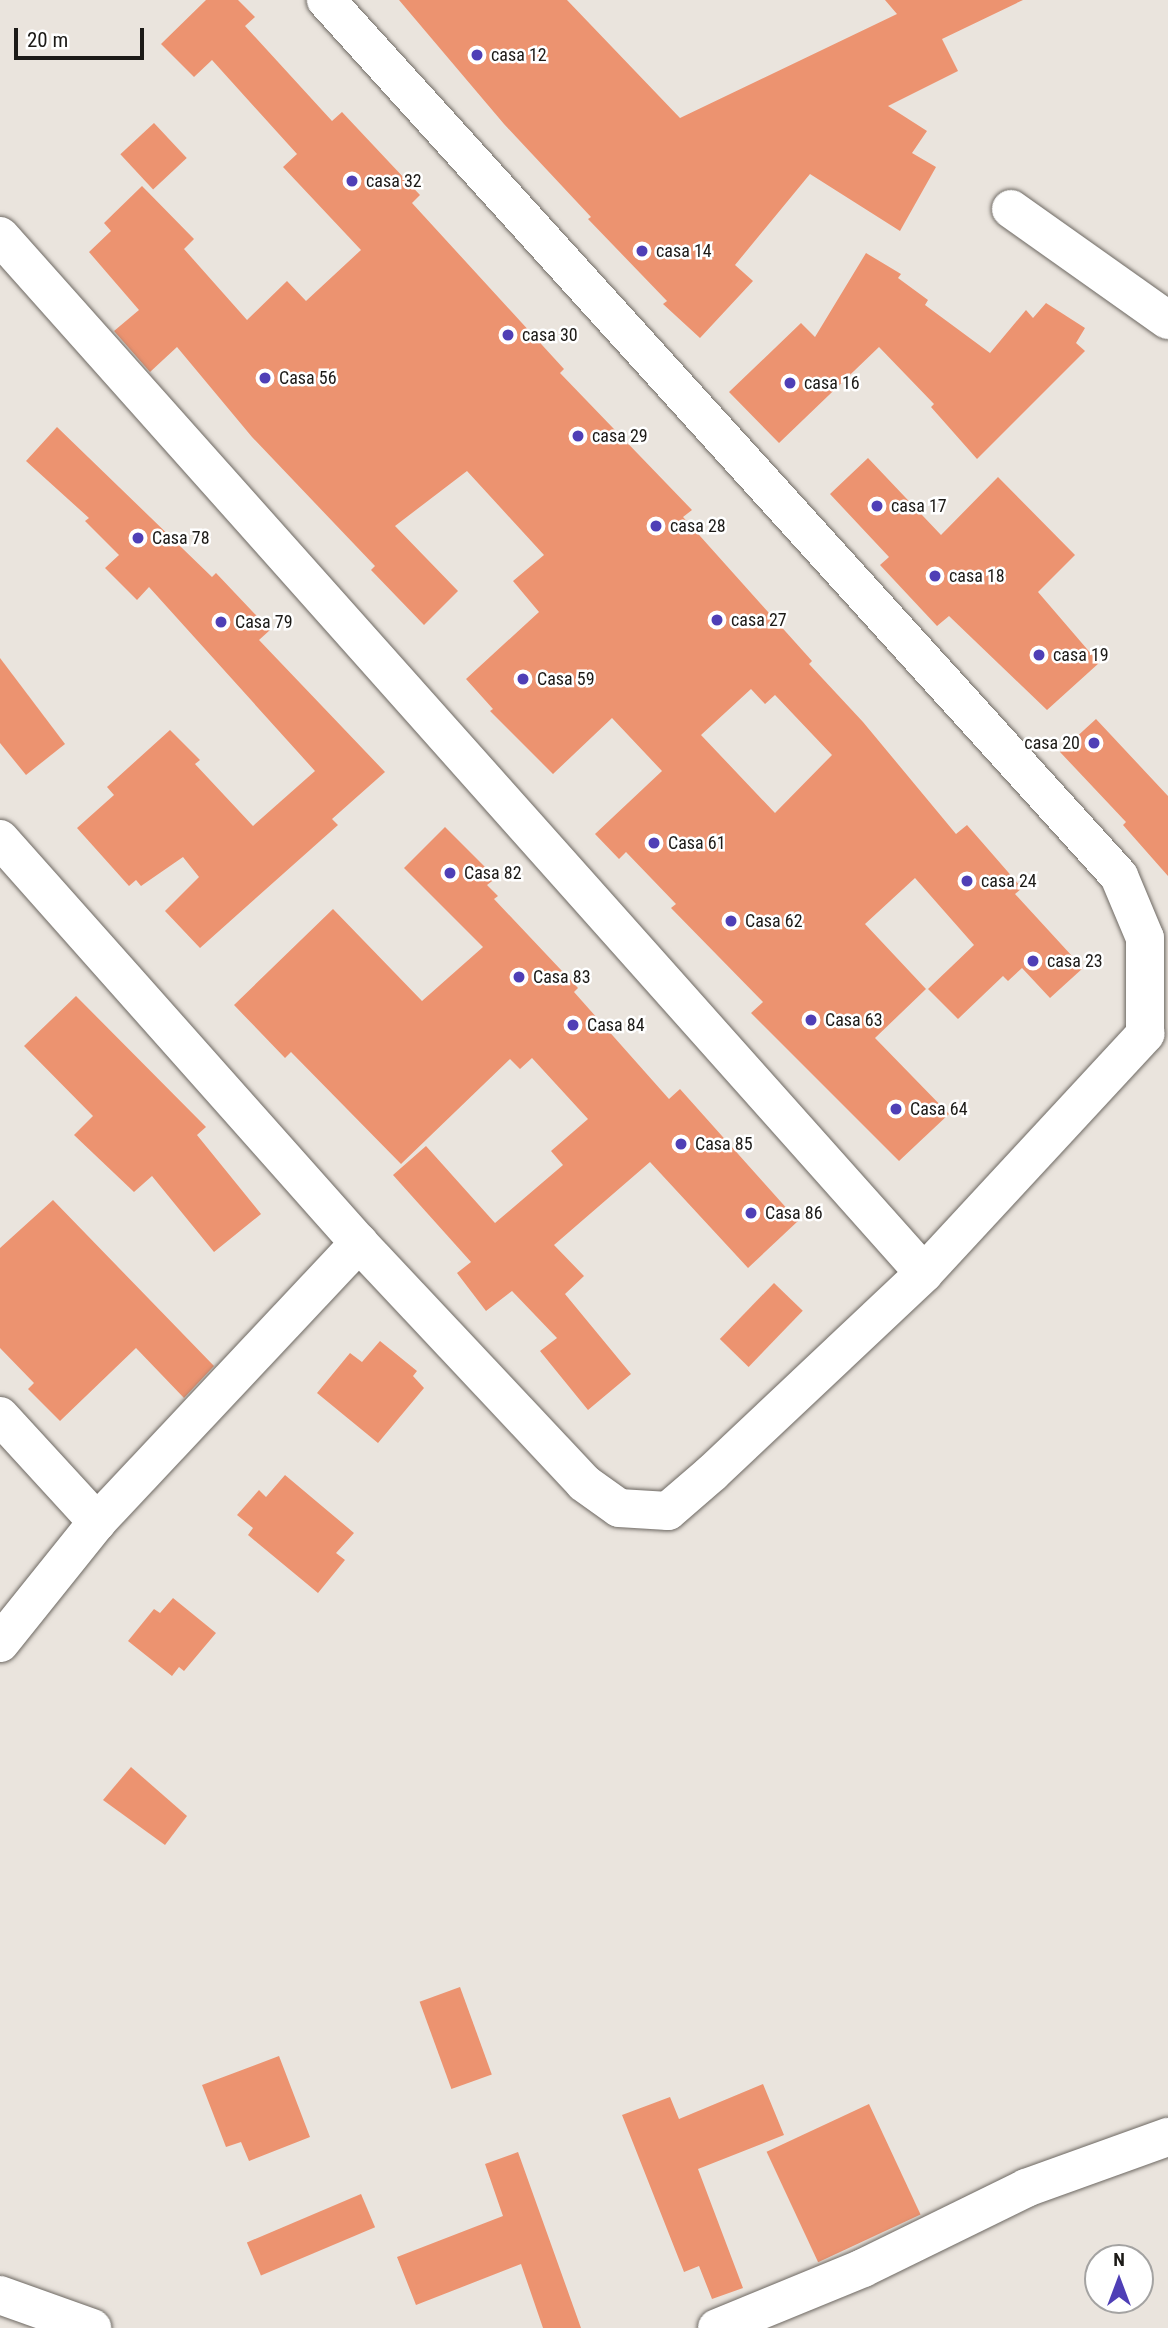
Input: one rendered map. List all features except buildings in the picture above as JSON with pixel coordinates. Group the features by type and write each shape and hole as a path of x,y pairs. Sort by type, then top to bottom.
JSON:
{"street":[{"path":"0,839 359,1243 584,1483 619,1508 668,1511 924,1273 1145,1034 1145,938 1119,876 326,0"},
{"path":"1011,209 1168,320"},
{"path":"0,236 924,1273"},
{"path":"0,1643 97,1522 359,1243"},
{"path":"0,1416 97,1522"},
{"path":"717,2328 863,2268 1026,2188 1168,2137"},
{"path":"0,2295 92,2328"}],"place":[{"name":"casa 12","path":"477,55"},
{"name":"casa 32","path":"352,181"},
{"name":"casa 14","path":"642,251"},
{"name":"casa 30","path":"508,335"},
{"name":"Casa 56","path":"265,378"},
{"name":"casa 16","path":"790,383"},
{"name":"casa 29","path":"578,436"},
{"name":"casa 17","path":"877,506"},
{"name":"casa 28","path":"656,526"},
{"name":"Casa 78","path":"138,538"},
{"name":"casa 18","path":"935,576"},
{"name":"casa 27","path":"717,620"},
{"name":"Casa 79","path":"221,622"},
{"name":"casa 19","path":"1039,655"},
{"name":"Casa 59","path":"523,679"},
{"name":"casa 20","path":"1094,743"},
{"name":"Casa 61","path":"654,843"},
{"name":"Casa 82","path":"450,873"},
{"name":"casa 24","path":"967,881"},
{"name":"Casa 62","path":"731,921"},
{"name":"casa 23","path":"1033,961"},
{"name":"Casa 83","path":"519,977"},
{"name":"Casa 63","path":"811,1020"},
{"name":"Casa 84","path":"573,1025"},
{"name":"Casa 64","path":"896,1109"},
{"name":"Casa 85","path":"681,1144"},
{"name":"Casa 86","path":"751,1213"}]}
